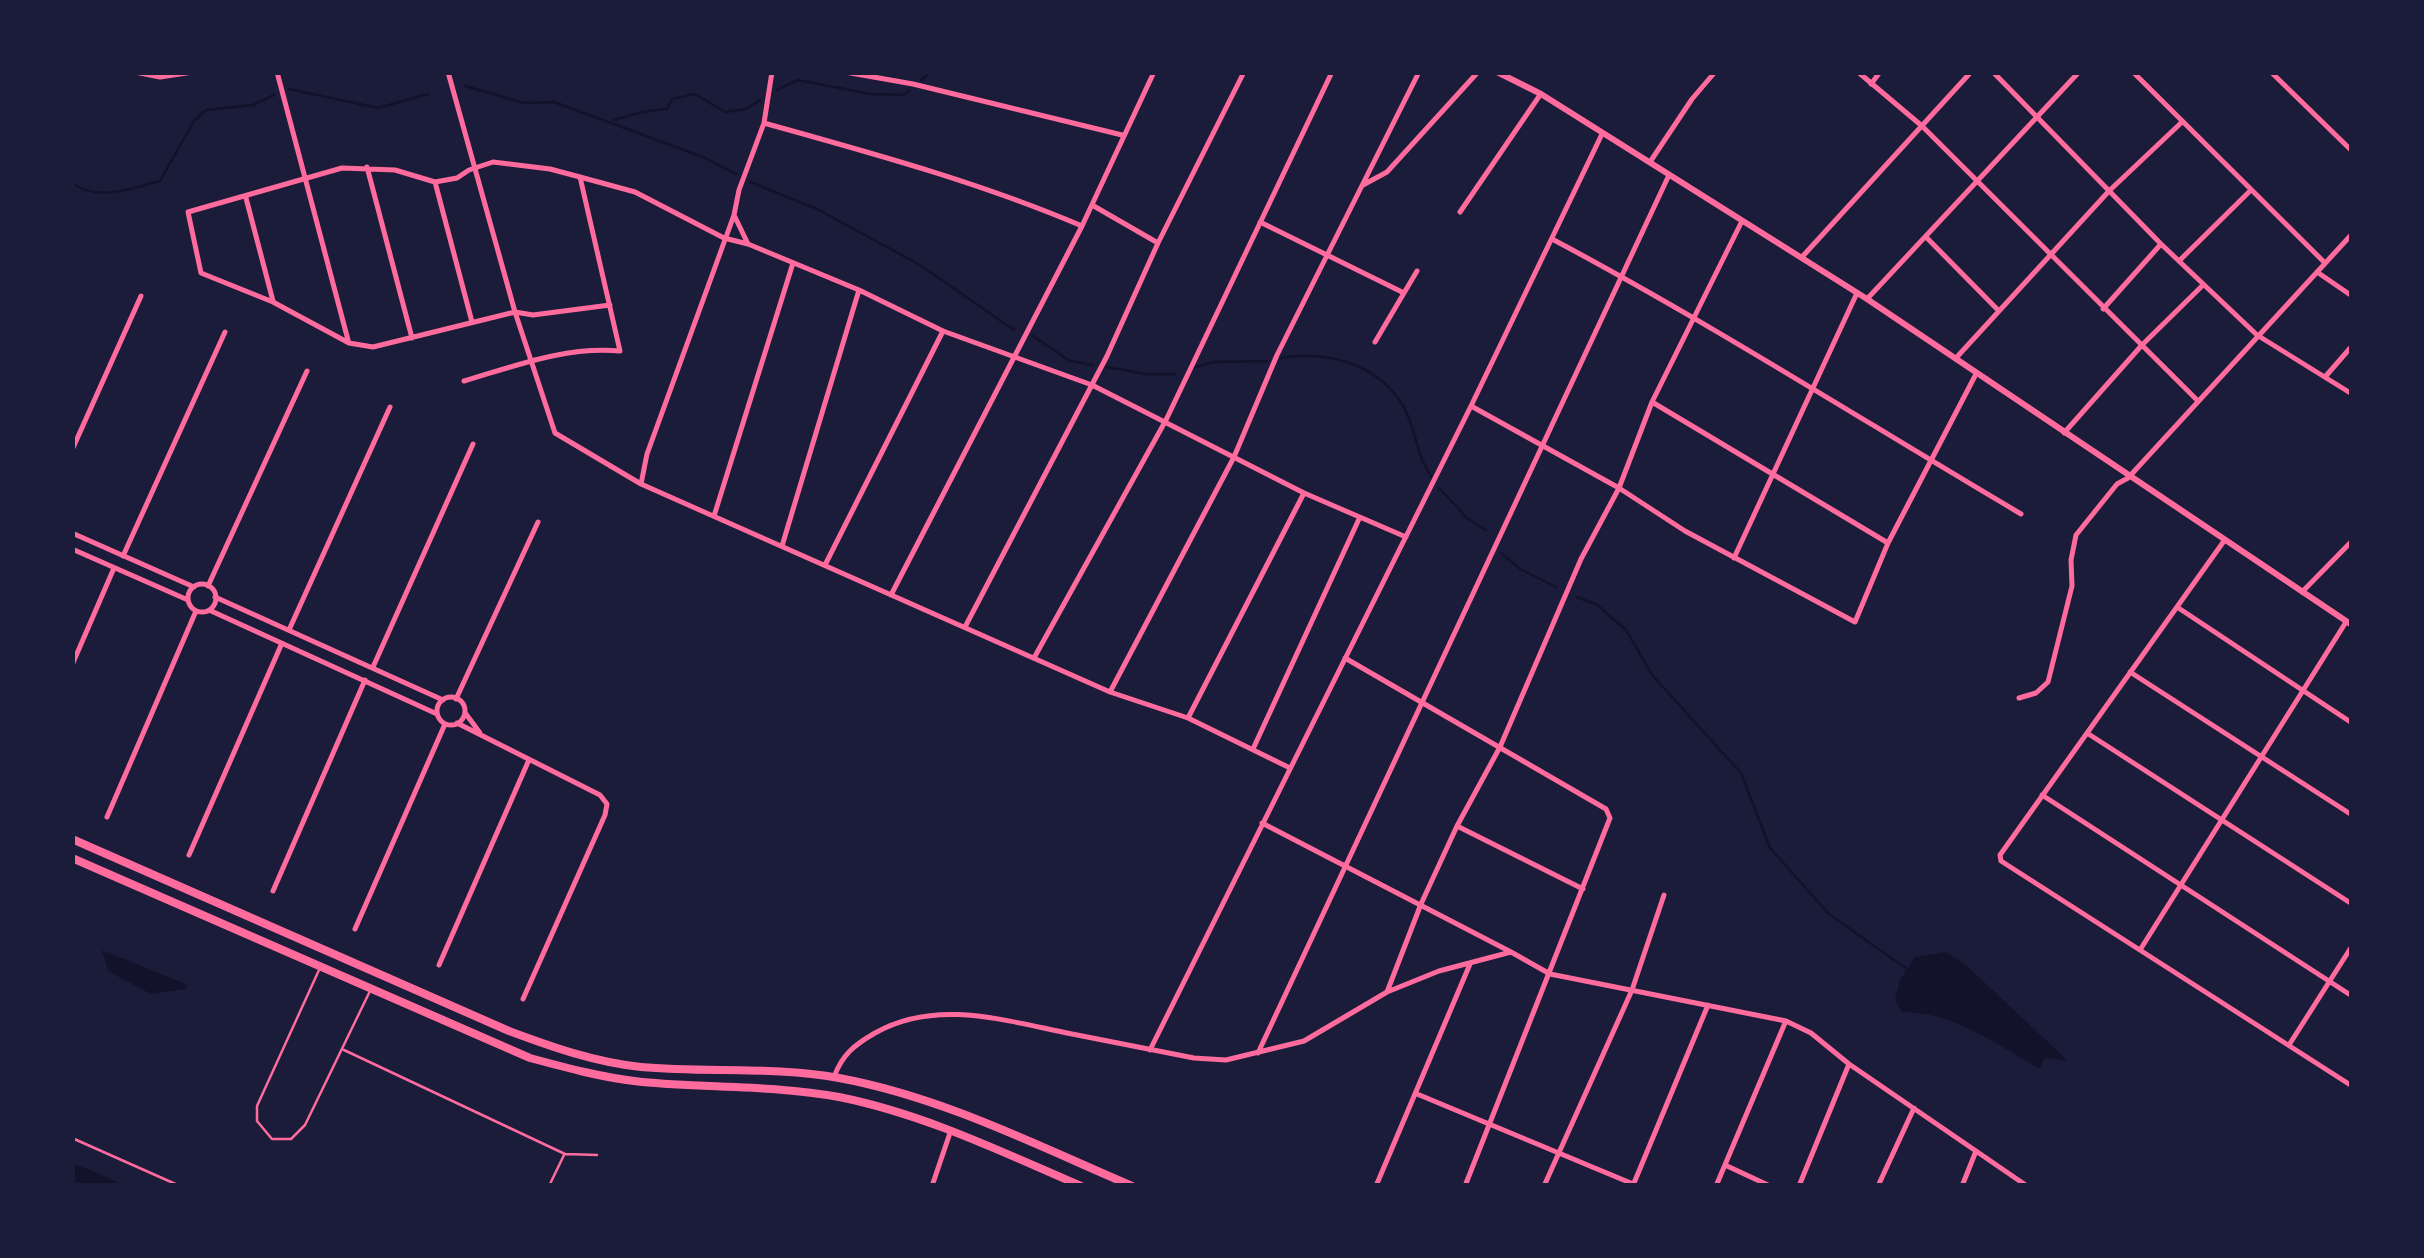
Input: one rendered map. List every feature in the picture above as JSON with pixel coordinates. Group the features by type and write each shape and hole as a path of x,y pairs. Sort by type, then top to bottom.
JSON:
{"main road":[{"path":"72,838 509,1031 577,1056 642,1067 759,1070 834,1077 927,1100 1132,1186"},
{"path":"103,872 112,865 112,856"},
{"path":"72,858 515,1052 590,1074 637,1082 816,1094 870,1104 951,1130 1081,1186"}],"street":[{"path":"141,73 160,77 193,72"},
{"path":"277,72 348,343"},
{"path":"448,72 515,312 555,433 642,484 1110,692 1188,718 1290,768"},
{"path":"642,484 647,454 764,124 772,72"},
{"path":"845,72 913,84 1122,135"},
{"path":"891,594 1082,226 1154,72"},
{"path":"965,627 1092,385 1244,72"},
{"path":"1034,658 1166,420 1332,72"},
{"path":"1110,692 1234,457 1277,355 1418,72"},
{"path":"1360,188 1386,172 1478,72"},
{"path":"1497,72 1541,94 1867,299 2349,624 2140,950"},
{"path":"1650,162 1715,72"},
{"path":"1858,72 1922,126 2198,402"},
{"path":"1871,84 1880,72"},
{"path":"1802,257 1971,72"},
{"path":"1993,72 2160,244 2257,334 2352,394"},
{"path":"1867,299 2080,72"},
{"path":"2133,72 2324,262"},
{"path":"2271,72 2352,152"},
{"path":"1460,212 1541,94"},
{"path":"1954,360 2048,254 2182,122"},
{"path":"764,124 894,159 1036,206 1082,226"},
{"path":"1150,1050 1602,134"},
{"path":"610,305 533,314 515,312 373,347 348,343 273,302 201,274 188,212 342,168 395,170 435,182 457,178 493,162 580,177 634,192 724,238 748,244 859,290 943,331 1092,385 1304,493 1406,537"},
{"path":"367,167 412,338"},
{"path":"1258,1053 1669,174"},
{"path":"464,381 556,354 620,351 580,177"},
{"path":"435,182 472,322"},
{"path":"2180,260 2251,190"},
{"path":"246,198 273,302"},
{"path":"1092,204 1158,244"},
{"path":"734,215 748,244"},
{"path":"1386,992 1456,826 1500,747 1581,559 1619,488 1652,402 1742,221"},
{"path":"1260,222 1402,292"},
{"path":"2018,698 2036,693 2048,682 2072,586 2071,560 2076,535 2117,484 2128,478 2352,234"},
{"path":"1926,237 1998,310"},
{"path":"1552,239 1694,316 2022,514"},
{"path":"2103,310 2160,244"},
{"path":"714,516 793,263"},
{"path":"1375,342 1417,271"},
{"path":"2316,272 2352,296"},
{"path":"2064,433 2142,344 2203,285"},
{"path":"782,546 859,290"},
{"path":"1734,558 1857,293"},
{"path":"72,450 141,296"},
{"path":"825,565 943,331"},
{"path":"123,556 225,332"},
{"path":"2325,377 2352,346"},
{"path":"208,586 307,371"},
{"path":"1471,406 1619,488 1685,531 1855,622 1888,543 1976,374"},
{"path":"1652,402 1888,543"},
{"path":"289,630 390,407"},
{"path":"374,667 473,444"},
{"path":"1188,718 1304,493"},
{"path":"1253,749 1359,519"},
{"path":"456,699 538,522"},
{"path":"72,533 194,587 208,586"},
{"path":"2224,541 2000,855 2002,861 2352,1086"},
{"path":"2302,592 2352,541"},
{"path":"72,549 188,600 196,610"},
{"path":"72,664 114,568"},
{"path":"208,586 216,597 443,700 456,699"},
{"path":"188,600 194,587"},
{"path":"209,610 216,597"},
{"path":"2177,607 2352,723"},
{"path":"196,610 209,610 365,680 438,714 445,724"},
{"path":"106,816 196,610"},
{"path":"190,855 282,643"},
{"path":"1344,658 1606,808 1610,818 1465,1186"},
{"path":"2130,672 2352,815"},
{"path":"272,891 365,680"},
{"path":"456,699 482,735"},
{"path":"438,714 443,700"},
{"path":"457,723 464,712"},
{"path":"445,724 457,723 482,735 528,762 600,795 607,804 523,999"},
{"path":"355,929 445,724"},
{"path":"2087,733 2352,904"},
{"path":"439,964 528,762"},
{"path":"2042,795 2352,996"},
{"path":"1262,823 1550,974 1786,1021 1812,1033 1849,1064 2027,1186"},
{"path":"1456,826 1583,889"},
{"path":"1544,1186 1632,990 1664,895"},
{"path":"2288,1046 2352,946"},
{"path":"834,1077 842,1057 862,1041 907,1018 928,1014 974,1014 1150,1050 1226,1060 1304,1041 1386,992 1439,971 1512,952"},
{"path":"1376,1186 1470,964"},
{"path":"1417,1094 1635,1185 1708,1005"},
{"path":"1716,1186 1786,1021"},
{"path":"1798,1186 1849,1064"},
{"path":"1878,1186 1914,1108"},
{"path":"932,1186 951,1130"},
{"path":"1962,1186 1976,1151"},
{"path":"1725,1164 1770,1186"}],"lane":[{"path":"320,968 257,1106 257,1121 265,1134 281,1140 299,1133 370,990"},
{"path":"343,1049 565,1154 598,1154"},
{"path":"72,1138 180,1186"},
{"path":"549,1186 565,1154"}],"shaded area":[{"path":"102,950 188,985 186,989 151,994 108,971"},
{"path":"1945,952 1966,965 2068,1061 2045,1057 2040,1069 1957,1023 1902,1012 1895,1000 1900,980 1915,957"},
{"path":"73,1163 124,1185 73,1185"}],"waterway":[{"path":"921,80 931,72"},
{"path":"777,90 798,80 870,94 904,95 909,90"},
{"path":"465,86 524,103 554,102 703,157 736,174"},
{"path":"289,89 378,108 428,94"},
{"path":"614,120 667,109 672,99 695,94 725,112 746,109 760,100"},
{"path":"72,183 104,193 160,181 194,121 206,110 253,105 274,95"},
{"path":"750,182 817,209 920,265 1014,330"},
{"path":"1033,336 1070,361 1093,365"},
{"path":"1281,358 1339,360 1374,375 1401,403 1433,479"},
{"path":"1195,367 1215,362 1267,361"},
{"path":"1107,367 1175,374"},
{"path":"1439,488 1468,519 1486,530"},
{"path":"1501,553 1520,569 1556,587"},
{"path":"1577,597 1597,605 1626,630 1653,676 1741,773 1770,848 1829,914 1907,969"}]}
